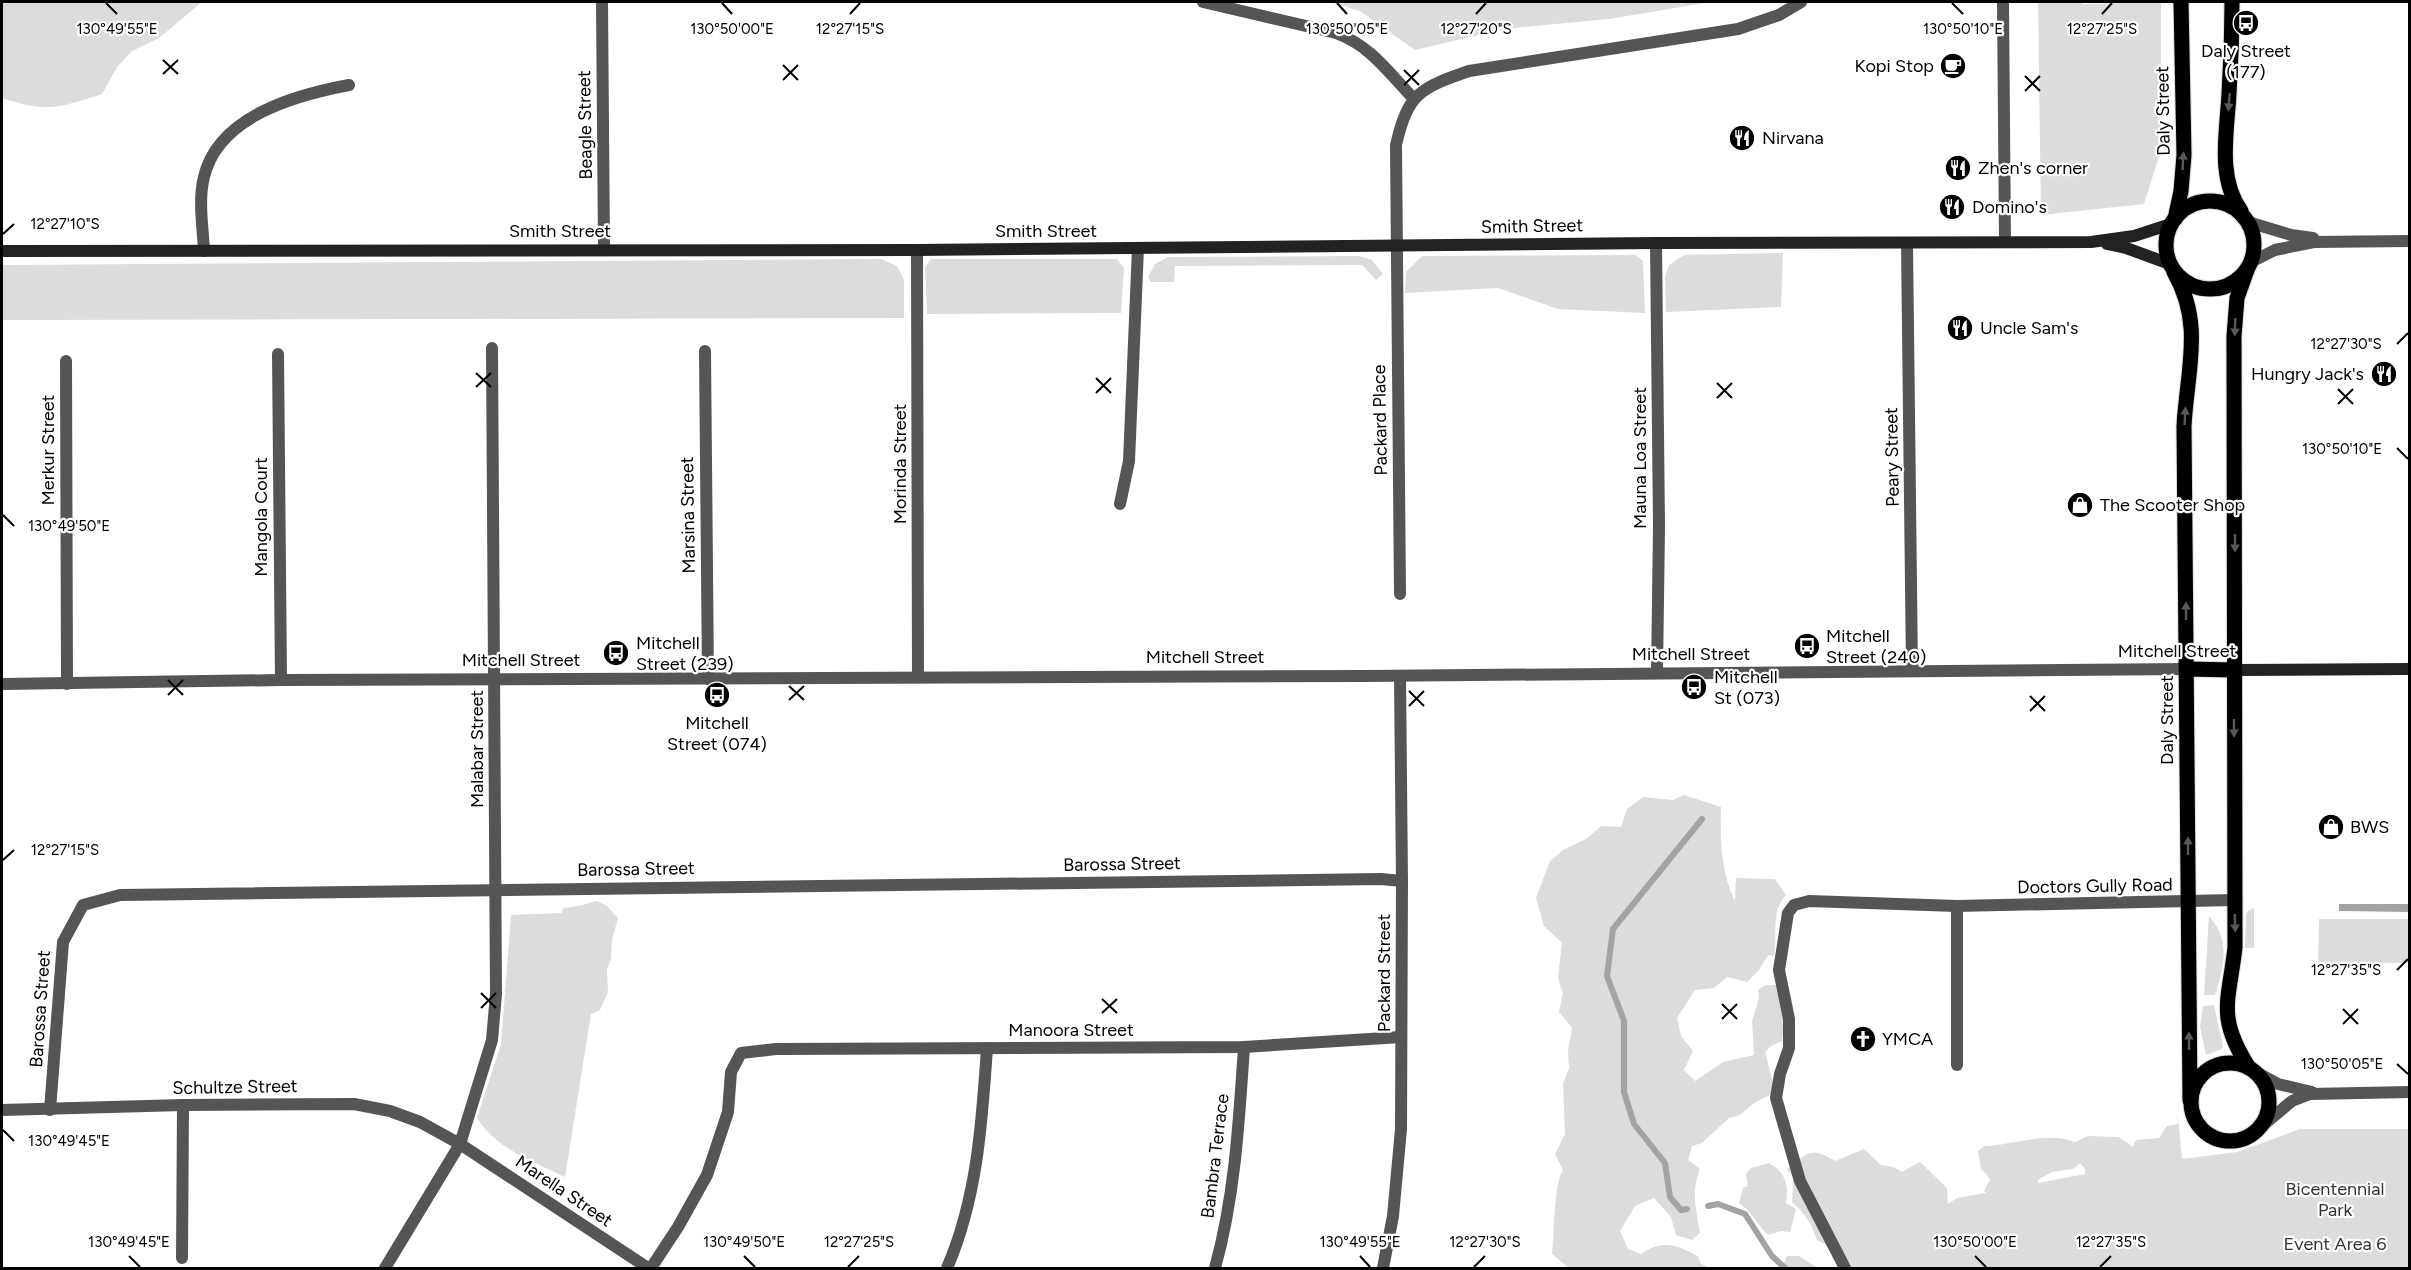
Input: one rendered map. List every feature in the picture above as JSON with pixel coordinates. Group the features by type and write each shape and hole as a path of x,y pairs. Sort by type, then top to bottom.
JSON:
{"main road":[{"name":"Daly Street","path":"2173,221 2181,191 2184,155 2181,2"},
{"path":"2232,2 2230,89 2225,143 2230,186 2235,204 2246,219 2254,238 2249,266 2237,298 2234,336 2235,946 2226,1015 2235,1045 2251,1070 2266,1086 2269,1104 2267,1113 2256,1131"},
{"path":"2246,219 2227,204 2210,201 2190,206 2173,221 2166,240 2172,268 2181,279 2196,287 2215,289 2233,283 2249,266"},
{"name":"Daly Street","path":"2172,268 2186,295 2193,341 2184,426 2190,1100 2199,1128 2209,1135 2220,1140 2233,1141 2245,1138 2256,1131"},
{"name":"Mitchell Street","path":"2187,669 2234,670"},
{"path":"2190,1100 2199,1078 2211,1068 2230,1063 2251,1070"}],"street":[{"name":"Beagle Street","path":"602,2 604,249"},
{"path":"1203,2 1336,33 1353,40 1369,51 1413,99 1438,82 1469,71 1738,29 1779,15 1802,2"},
{"path":"2003,2 2005,242"},
{"path":"204,252 204,178 208,164 223,140 234,129 250,119 294,97 349,85"},
{"name":"Packard Place","path":"1400,594 1396,145 1401,122 1413,99"},
{"path":"2246,219 2291,236 2329,240 2409,241"},
{"name":"Smith Street","path":"2,251 917,250 1656,243 2091,242 2134,236 2173,221"},
{"path":"2249,266 2287,246 2329,240"},
{"name":"Smith Street","path":"2091,242 2126,248 2172,268"},
{"name":"Mauna Loa Street","path":"1656,243 1659,515 1657,673"},
{"name":"Peary Street","path":"1906,243 1912,671"},
{"path":"1120,504 1129,461 1138,248"},
{"name":"Morinda Street","path":"917,250 918,677"},
{"name":"Malabar Street","path":"385,1269 460,1144 492,1040 496,994 496,889 492,348"},
{"name":"Marsina Street","path":"705,351 708,679"},
{"name":"Mangola Court","path":"278,354 281,680"},
{"name":"Merkur Street","path":"66,361 68,684"},
{"name":"Mitchell Street","path":"2,684 281,680 1400,676 2187,669"},
{"name":"Mitchell Street","path":"2234,670 2409,669"},
{"name":"Packard Street","path":"1383,1269 1398,1171 1401,1129 1400,676"},
{"name":"Barossa Street","path":"50,1110 63,942 83,905 120,895 1369,879 1402,881"},
{"name":"Doctors Gully Road","path":"1845,1269 1800,1181 1776,1098 1780,1074 1789,1048 1790,1019 1779,970 1788,913 1794,904 1809,901 1957,906 2234,900"},
{"path":"1957,906 1958,1065"},
{"name":"Manoora Street","path":"649,1269 678,1227 707,1175 728,1112 730,1072 741,1053 776,1049 1244,1047 1401,1037"},
{"name":"Bambra Terrace","path":"1215,1269 1223,1240 1238,1143 1244,1047"},
{"path":"946,1269 956,1248 972,1190 982,1118 987,1048"},
{"path":"2251,1070 2278,1084 2294,1089 2326,1093"},
{"path":"2256,1131 2292,1101 2310,1094 2409,1092"},
{"name":"Schultze Street","path":"2,1110 183,1105 354,1104 420,1122 460,1144"},
{"path":"182,1258 183,1105"},
{"name":"Marella Street","path":"460,1144 649,1269"}],"green space":[{"path":"2,2 202,2 159,38 132,51 117,67 102,94 74,103 42,107 2,98"},
{"path":"1330,2 1711,2 1609,19 1503,29 1415,50 1360,11"},
{"path":"2038,2 2081,2 2083,4 2161,2 2161,150 2144,204 2041,215"},
{"path":"1783,253 1781,307 1666,312 1665,277 1669,265 1684,255"},
{"path":"1636,255 1643,261 1645,313 1558,309 1498,288 1405,293 1406,272 1422,256"},
{"path":"1359,256 1372,260 1383,274 1376,280 1362,265 1175,266 1174,282 1151,282 1148,277 1155,264 1168,257"},
{"path":"881,259 897,266 904,280 904,318 2,320 2,265"},
{"path":"931,259 1117,259 1124,268 1121,313 927,314 925,267"},
{"path":"1684,795 1721,807 1724,867 1735,901 1736,878 1775,879 1786,895 1776,916 1774,956 1768,955 1759,970 1747,982 1727,977 1714,988 1695,990 1677,1018 1681,1036 1693,1051 1684,1070 1695,1081 1723,1062 1754,1055 1752,1021 1759,998 1758,990 1766,985 1776,985 1782,1006 1784,1026 1782,1041 1765,1052 1773,1083 1772,1094 1754,1103 1740,1115 1729,1118 1702,1143 1692,1146 1688,1160 1700,1169 1695,1192 1700,1233 1692,1240 1676,1235 1671,1217 1654,1198 1635,1206 1620,1231 1628,1249 1641,1254 1656,1246 1670,1245 1698,1256 1701,1264 1711,1268 1569,1268 1552,1254 1556,1198 1563,1170 1555,1154 1565,1134 1563,1083 1569,1068 1568,1051 1572,1028 1559,1012 1563,993 1558,978 1562,943 1544,926 1536,898 1550,861 1563,850 1586,839 1601,826 1621,827 1627,809 1643,797 1673,800"},
{"path":"596,901 606,905 618,918 607,970 608,992 600,1010 591,1014 565,1177 505,1147 485,1129 477,1118 501,1044 511,915 562,913 563,908"},
{"path":"2254,908 2254,948 2245,948 2246,914"},
{"path":"2209,916 2220,935 2224,954 2215,995 2204,995"},
{"path":"2319,919 2409,919 2409,963 2318,963"},
{"path":"2214,1005 2223,1046 2222,1049 2206,1055 2200,1027 2203,1006"},
{"name":"Bicentennial Park","path":"2177,1107 2182,1159 2237,1152 2300,1129 2409,1129 2409,1268 1846,1268 1851,1265 1843,1254 1817,1240 1807,1219 1792,1202 1793,1177 1787,1169 1810,1153 1827,1156 1835,1161 1864,1149 1881,1165 1893,1167 1902,1172 1920,1162 1947,1188 1948,1204 1957,1198 1986,1193 1984,1191 1990,1179 1981,1169 1978,1151 1984,1146 2041,1138 2075,1142 2088,1136 2119,1137 2133,1147 2136,1140 2159,1138 2167,1126 2178,1124","holes":["2080,1163 2085,1169 2085,1174 2038,1183 2038,1180 2052,1172 2073,1169"]},
{"path":"1769,1163 1783,1175 1787,1191 1786,1203 1796,1209 1790,1232 1781,1231 1768,1235 1739,1203 1743,1188 1748,1186 1746,1174 1751,1168"},
{"path":"1787,1256 1799,1256 1816,1267 1782,1268"}],"shaded area":[{"path":"2339,904 2409,904 2409,912 2339,911"}],"waterway":[{"path":"1687,1209 1681,1210 1670,1197 1665,1163 1634,1124 1624,1092 1624,1021 1607,976 1613,929 1702,819"},
{"path":"1708,1206 1718,1204 1745,1214 1772,1256 1785,1268"}],"place":[{"name":"Daly Street (177)","path":"2246,23"},
{"name":"Kopi Stop","path":"1953,66"},
{"name":"Nirvana","path":"1742,138"},
{"name":"Zhen's corner","path":"1958,168"},
{"name":"Domino's","path":"1952,207"},
{"name":"Uncle Sam's","path":"1960,328"},
{"name":"Hungry Jack's","path":"2384,374"},
{"name":"The Scooter Shop","path":"2080,505"},
{"name":"Mitchell Street (240)","path":"1807,646"},
{"name":"Mitchell Street (239)","path":"616,653"},
{"name":"Mitchell St (073)","path":"1694,687"},
{"name":"Mitchell Street (074)","path":"717,695"},
{"name":"BWS","path":"2331,827"},
{"name":"YMCA","path":"1863,1039"}],"park label":[{"name":"Event Area 6","path":"2335,1244"}]}
